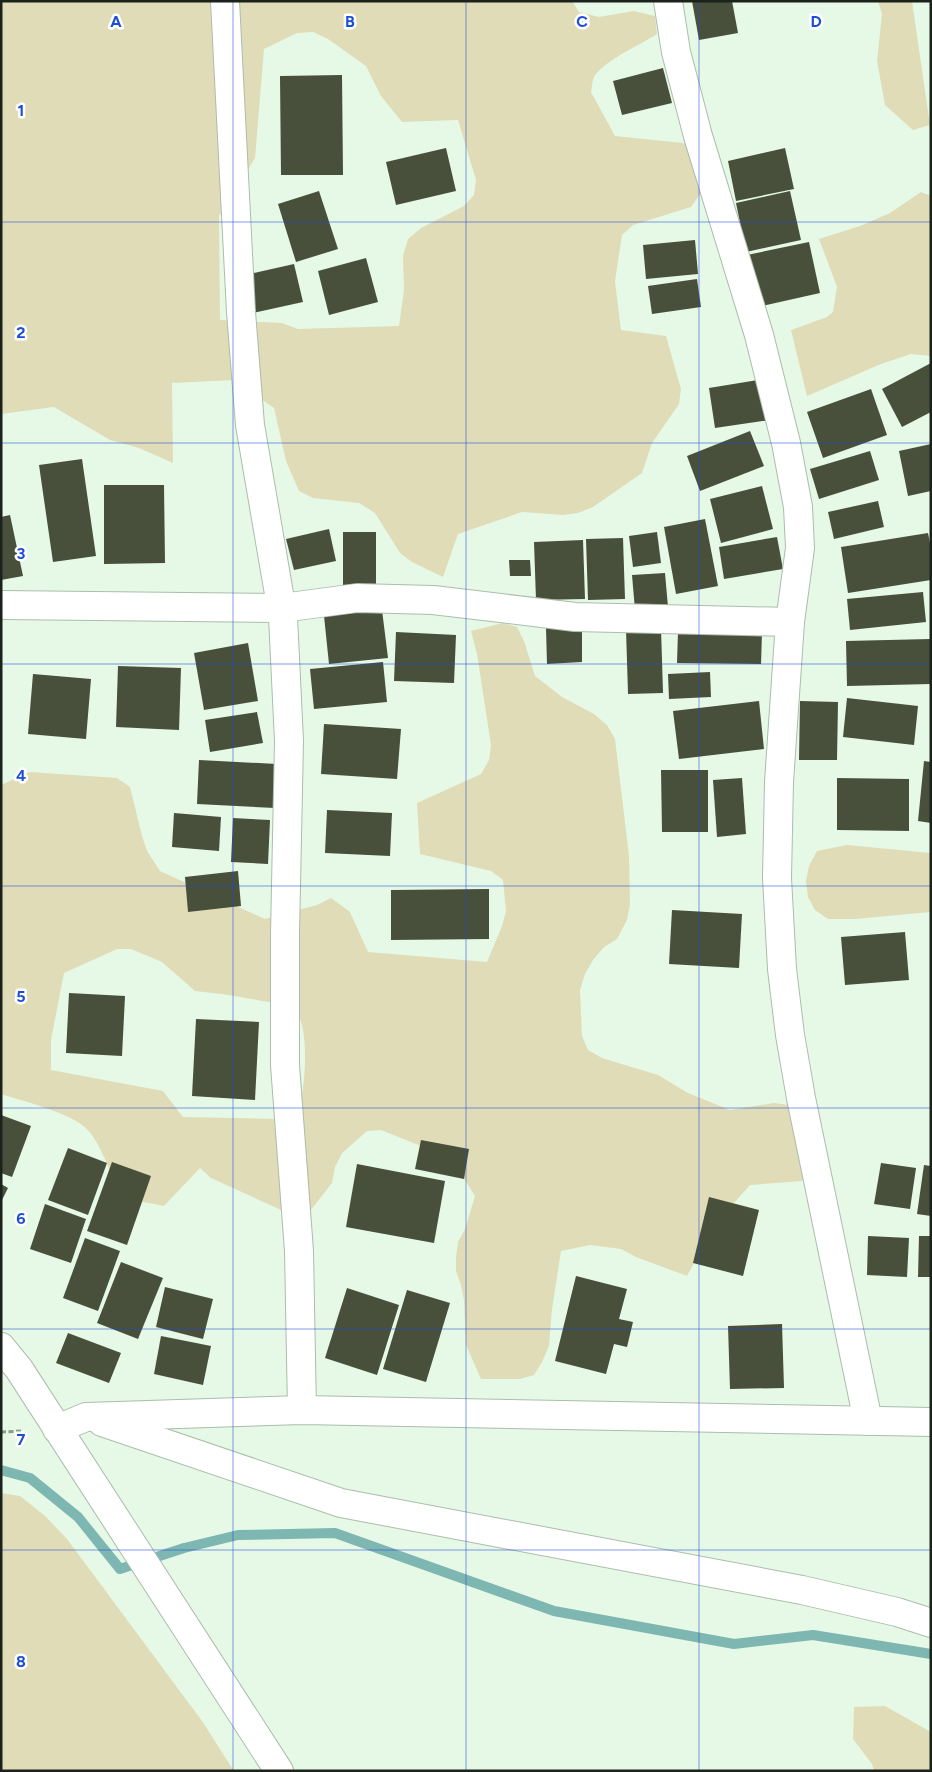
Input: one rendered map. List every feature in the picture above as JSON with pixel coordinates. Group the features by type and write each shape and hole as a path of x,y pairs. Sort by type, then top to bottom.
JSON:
{"street":[{"path":"225,1 241,312 250,425 282,608 289,741 285,934 285,1065 299,1251 302,1410"},
{"path":"668,1 676,52 698,136 759,335 786,443 798,507 800,548 790,622 779,782 777,878 782,969 790,1035 801,1098 868,1421"},
{"path":"1,605 282,608 357,598 433,600 575,617 790,622"},
{"path":"1,1347 19,1369 279,1771"},
{"path":"57,1429 86,1417 302,1410 931,1422"},
{"path":"86,1417 341,1503 802,1590 897,1612 931,1622"}],"shaded area":[{"path":"1,1 572,1 579,12 599,17 634,11 655,16 657,34 623,53 599,71 594,77 591,92 615,136 683,143 696,149 700,163 700,194 691,207 633,225 622,235 615,281 621,330 666,336 681,389 679,404 652,443 642,473 593,507 578,513 563,515 522,512 458,534 443,577 412,562 400,553 375,513 359,503 313,498 299,491 286,461 274,408 234,380 172,383 173,463 139,448 110,440 54,407 1,414","holes":["313,32 328,39 366,66 381,96 402,122 458,120 476,180 474,195 464,206 421,228 408,239 403,256 404,290 399,326 298,329 282,323 220,320 219,216 255,158 264,49 297,33"]},
{"path":"878,1 912,1 930,125 913,130 885,105 877,61 882,14"},
{"path":"921,192 931,196 931,356 911,354 881,364 807,396 791,330 827,317 833,312 837,287 819,239 860,226 890,213"},
{"path":"503,623 517,627 524,641 535,676 562,697 594,714 607,725 615,739 629,856 630,904 627,920 617,939 604,947 593,960 585,974 580,990 582,1036 588,1050 602,1058 658,1075 688,1093 730,1110 774,1103 789,1105 809,1167 802,1181 750,1185 716,1223 687,1276 636,1257 621,1249 590,1245 561,1251 552,1309 549,1346 534,1375 520,1379 481,1379 466,1345 464,1300 456,1271 456,1257 458,1242 465,1229 475,1196 451,1158 381,1130 367,1131 342,1153 335,1167 332,1183 303,1220 211,1178 200,1168 164,1206 122,1198 92,1135 76,1121 51,1110 1,1094 1,785 30,772 117,778 130,787 147,851 160,871 265,919 317,905 331,898 350,912 368,952 487,962 506,911 503,880 491,871 420,854 417,803 481,774 489,760 491,745 477,654 471,631","holes":["117,949 131,949 162,962 195,991 292,1006 300,1019 304,1037 305,1072 301,1101 278,1119 183,1117 163,1091 51,1070 51,1040 64,973"]},
{"path":"847,845 931,853 931,912 855,919 828,919 815,910 808,897 806,881 809,866 817,851"},
{"path":"1,1493 20,1496 45,1516 67,1539 202,1721 234,1771 1,1771"},
{"path":"885,1706 931,1732 931,1771 874,1771 872,1764 853,1739 854,1707"}],"building":[{"path":"692,1 732,1 738,33 699,40"},
{"path":"663,68 672,103 622,115 613,81"},
{"path":"342,75 343,175 281,175 280,76"},
{"path":"446,148 456,191 396,205 386,162"},
{"path":"785,148 794,189 736,201 728,161"},
{"path":"319,191 338,249 296,262 278,204"},
{"path":"790,191 801,240 746,252 736,203"},
{"path":"695,240 698,274 646,279 643,245"},
{"path":"809,242 820,293 757,307 747,255"},
{"path":"366,258 378,302 329,315 318,271"},
{"path":"294,264 303,302 253,313 245,275"},
{"path":"697,279 701,307 652,314 648,286"},
{"path":"931,363 931,412 902,427 882,389"},
{"path":"764,379 770,420 715,428 709,388"},
{"path":"871,389 887,435 823,458 807,412"},
{"path":"750,431 764,466 700,491 687,456"},
{"path":"931,444 931,491 908,496 899,451"},
{"path":"870,451 879,480 819,499 810,469"},
{"path":"82,459 96,556 53,562 39,465"},
{"path":"104,485 164,485 165,563 104,564"},
{"path":"762,486 773,529 721,543 710,499"},
{"path":"878,501 884,527 834,539 828,512"},
{"path":"10,515 23,576 1,580 1,517"},
{"path":"705,519 718,586 676,594 664,527"},
{"path":"329,529 336,561 294,570 286,539"},
{"path":"343,532 376,532 376,584 343,585"},
{"path":"657,532 661,563 633,567 629,536"},
{"path":"928,533 931,548 931,580 848,593 841,547"},
{"path":"777,537 783,569 724,579 719,547"},
{"path":"623,538 625,599 588,600 586,539"},
{"path":"583,540 585,599 536,600 534,542"},
{"path":"509,560 530,560 531,576 510,576"},
{"path":"665,573 668,607 635,610 632,575"},
{"path":"923,592 926,622 850,630 847,599"},
{"path":"382,610 388,658 329,664 324,616"},
{"path":"582,627 582,662 547,664 546,628"},
{"path":"661,629 663,693 628,694 626,630"},
{"path":"678,631 762,633 761,664 677,663"},
{"path":"396,632 456,635 454,683 394,681"},
{"path":"930,639 931,684 847,686 846,641"},
{"path":"248,643 258,701 204,710 194,653"},
{"path":"383,662 387,702 314,709 310,669"},
{"path":"118,666 181,668 179,730 116,727"},
{"path":"710,672 711,697 669,699 668,674"},
{"path":"33,674 91,679 86,739 28,734"},
{"path":"847,698 918,706 914,745 843,737"},
{"path":"759,701 764,749 679,759 673,711"},
{"path":"800,701 838,702 837,760 799,760"},
{"path":"257,712 263,743 210,752 205,720"},
{"path":"324,724 401,729 397,779 321,774"},
{"path":"199,760 277,764 275,808 197,804"},
{"path":"924,761 931,762 931,823 918,821"},
{"path":"661,770 708,770 708,832 662,832"},
{"path":"742,778 746,834 717,837 713,780"},
{"path":"837,778 909,779 909,831 837,830"},
{"path":"327,810 392,813 390,856 325,853"},
{"path":"174,813 221,817 219,851 172,847"},
{"path":"233,818 270,820 268,864 231,862"},
{"path":"238,871 241,906 188,912 185,877"},
{"path":"489,889 489,939 391,940 391,890"},
{"path":"672,910 742,914 739,968 669,964"},
{"path":"905,932 909,980 845,985 841,937"},
{"path":"69,993 125,996 122,1056 66,1053"},
{"path":"196,1019 259,1022 255,1100 192,1096"},
{"path":"1,1115 31,1126 12,1177 1,1173"},
{"path":"421,1140 469,1149 464,1179 415,1169"},
{"path":"68,1148 107,1163 88,1215 48,1200"},
{"path":"112,1162 151,1176 127,1245 87,1231"},
{"path":"881,1163 916,1168 910,1209 874,1204"},
{"path":"357,1164 445,1181 434,1243 346,1227"},
{"path":"924,1165 931,1166 931,1216 917,1214"},
{"path":"1,1184 8,1188 1,1202"},
{"path":"709,1197 759,1210 743,1276 693,1263"},
{"path":"45,1204 86,1219 71,1263 30,1249"},
{"path":"868,1236 909,1238 907,1277 867,1275"},
{"path":"919,1236 931,1236 931,1277 918,1277"},
{"path":"85,1238 120,1251 98,1311 63,1298"},
{"path":"121,1262 163,1278 138,1339 97,1323"},
{"path":"576,1276 627,1289 619,1319 633,1322 627,1347 614,1344 606,1374 555,1361"},
{"path":"165,1287 213,1299 203,1339 156,1327"},
{"path":"347,1288 399,1305 377,1375 325,1358"},
{"path":"407,1290 450,1303 426,1382 383,1369"},
{"path":"782,1324 784,1388 730,1389 728,1326"},
{"path":"68,1333 121,1353 109,1383 56,1363"},
{"path":"161,1336 211,1346 203,1385 154,1374"}],"waterway":[{"path":"1,1470 30,1478 78,1517 120,1569 184,1548 238,1535 335,1533 554,1611 734,1644 813,1635 931,1654"}]}
